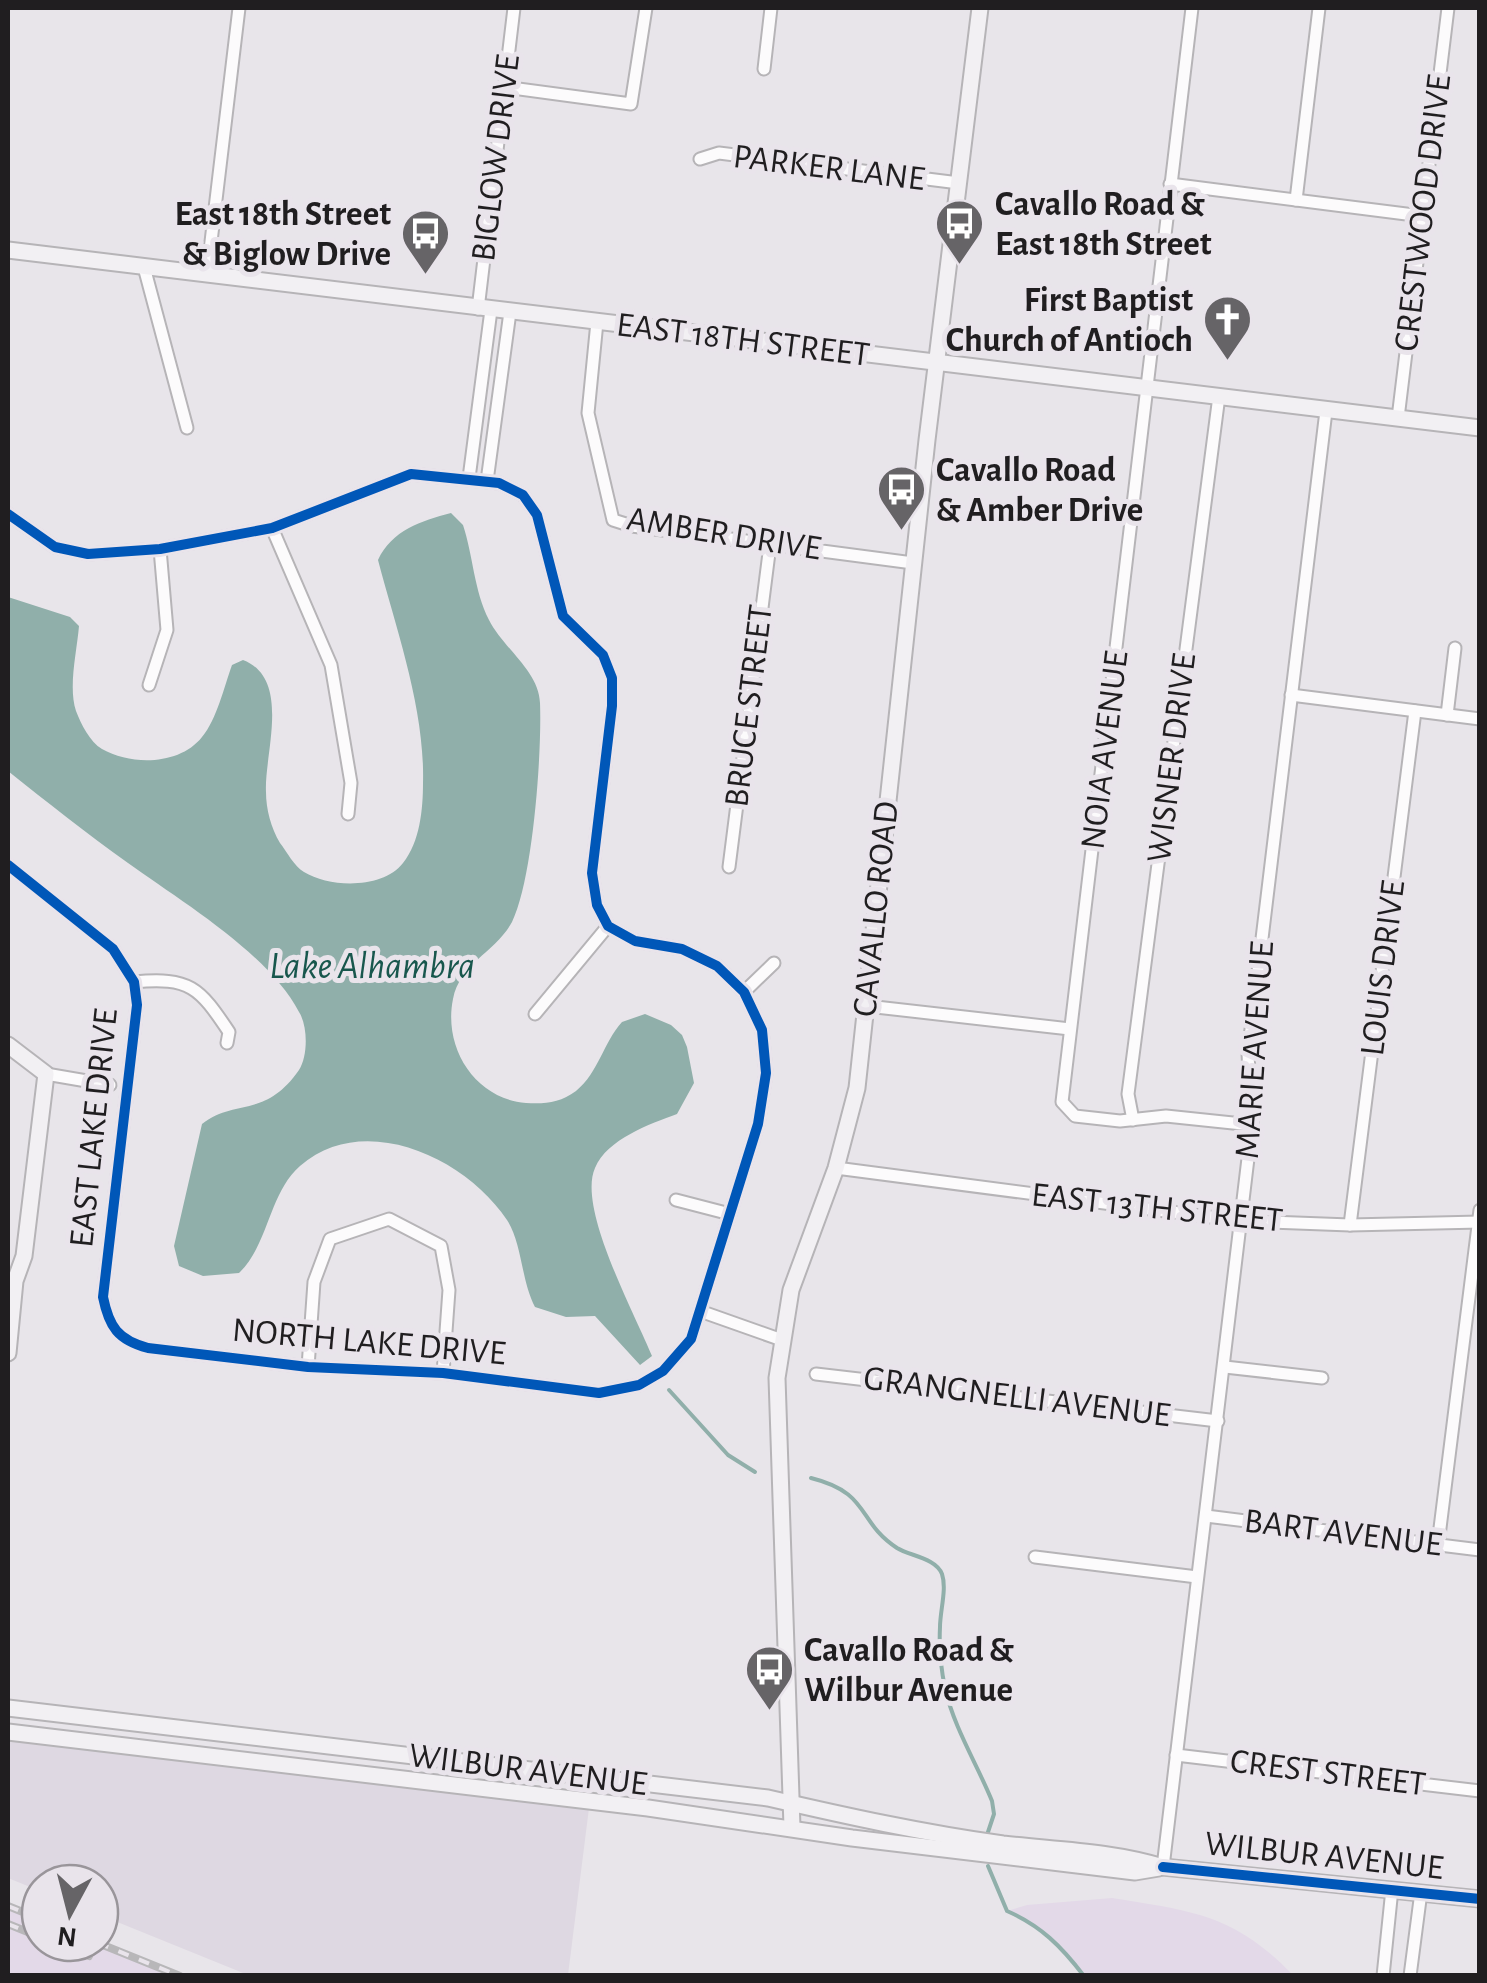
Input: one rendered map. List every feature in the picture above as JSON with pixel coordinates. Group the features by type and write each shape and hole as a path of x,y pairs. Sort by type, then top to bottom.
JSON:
{"main road":[{"name":"CAVALLO ROAD","path":"792,1827 777,1378 790,1290 836,1168 858,1088 936,363 980,8"},
{"name":"EAST 18TH STREET","path":"8,250 1480,428"},
{"path":"8,1045 46,1074 24,1256 11,1280 8,1352"},
{"name":"WILBUR AVENUE","path":"8,1708 768,1798 877,1824 1136,1858 1164,1867 1480,1900"},
{"name":"WILBUR AVENUE","path":"8,1732 1135,1872 1164,1867"},
{"path":"304,1767 319,1755 344,1757 366,1752"}],"street":[{"path":"208,275 239,8"},
{"name":"BIGLOW DRIVE","path":"477,479 484,309 514,8"},
{"path":"504,87 631,104 646,8"},
{"path":"764,70 772,8"},
{"name":"NOIA AVENUE","path":"1132,1120 1075,1116 1062,1102 1192,8"},
{"path":"1296,200 1319,8"},
{"name":"CRESTWOOD DRIVE","path":"1398,418 1448,8"},
{"name":"PARKER LANE","path":"700,159 719,154 959,183"},
{"path":"1170,184 1422,216"},
{"path":"144,267 187,428"},
{"path":"477,479 510,312"},
{"name":"AMBER DRIVE","path":"597,322 588,413 613,520 632,526 914,562"},
{"name":"WISNER DRIVE","path":"1132,1120 1128,1094 1219,396"},
{"name":"MARIE AVENUE","path":"1164,1867 1252,1126 1248,1054 1326,410"},
{"path":"8,514 55,547 88,554 160,549 272,528 411,474 500,483 523,495 537,515 563,616 603,655 612,678 592,874 597,905 608,926 635,941 682,949 717,966 744,992 762,1030 766,1073 758,1124 700,1311 782,1340"},
{"path":"272,528 331,665 351,783 348,814"},
{"name":"BRUCE STREET","path":"728,868 770,544"},
{"path":"148,684 168,630 160,549"},
{"path":"1447,715 1455,648"},
{"path":"1292,695 1480,719"},
{"name":"LOUIS DRIVE","path":"1350,1225 1415,710"},
{"name":"EAST LAKE DRIVE","path":"8,865 113,949 134,982 136,1018 103,1297 114,1332"},
{"path":"535,1014 608,926"},
{"path":"744,992 774,963"},
{"path":"134,982 170,978 205,996 229,1032 226,1043"},
{"path":"867,1006 1070,1029"},
{"path":"46,1074 110,1086"},
{"path":"1132,1120 1166,1116 1252,1126"},
{"name":"EAST 13TH STREET","path":"836,1168 1241,1222 1350,1225 1479,1218"},
{"path":"676,1200 730,1214"},
{"path":"1438,1544 1479,1218"},
{"path":"308,1367 314,1282 330,1239 390,1219 441,1246 449,1290 442,1373"},
{"name":"NORTH LAKE DRIVE","path":"114,1332 127,1342 148,1348 308,1367 442,1373 599,1393 624,1390 651,1378 678,1358 691,1339 700,1311"},
{"path":"1224,1367 1322,1378"},
{"name":"GRANGNELLI AVENUE","path":"816,1374 1218,1421"},
{"name":"BART AVENUE","path":"1206,1516 1480,1550"},
{"path":"1034,1557 1197,1577"},
{"name":"CREST STREET","path":"1176,1755 1480,1791"},
{"path":"1383,1976 1392,1889"},
{"path":"1410,1976 1421,1892"}],"shaded area":[{"path":"8,1740 589,1808 568,1975 248,1975 120,1923 120,1863 20,1863 20,1883 8,1878"},
{"path":"1112,1898 1210,1918 1251,1939 1293,1975 1084,1975 1050,1938 1007,1911 1027,1905"},
{"path":"8,1906 20,1911 20,1963 120,1963 120,1952 180,1975 8,1975"}],"water":[{"name":"Lake Alhambra","path":"451,513 463,525 489,620 534,680 540,703 538,783 526,877 512,922 457,987 451,1017 458,1052 478,1081 492,1092 508,1099 540,1103 576,1091 622,1022 645,1014 671,1025 682,1035 687,1047 694,1083 677,1114 630,1134 609,1149 595,1168 592,1186 601,1234 652,1356 640,1365 595,1316 566,1317 535,1307 512,1229 489,1198 466,1178 440,1161 383,1142 354,1142 326,1150 300,1166 282,1190 257,1248 239,1273 203,1276 179,1266 174,1246 202,1124 226,1111 262,1102 286,1085 304,1057 302,1018 285,990 246,949 8,771 8,597 70,617 79,626 73,680 76,711 94,742 114,755 155,760 193,746 216,712 232,665 243,660 258,670 267,683 271,700 266,798 280,843 300,869 328,881 356,883 394,872 409,855 419,825 422,755 408,671 378,560 399,534 418,523"}],"waterway":[{"path":"669,1390 728,1455 755,1472"},
{"path":"811,1478 844,1491 884,1538 934,1564 942,1574 940,1642 944,1681 954,1717 992,1801 994,1814 988,1832"},
{"path":"988,1866 1007,1911 1050,1938 1084,1976"}],"railway":[{"path":"8,1906 20,1911"},
{"path":"8,1924 20,1929"},
{"path":"120,1952 180,1976"}],"cycle path":[{"path":"8,514 55,547 88,554 160,549 272,528 411,474 499,483 523,495 537,515 563,616 603,655 612,678 592,873 597,905 608,926 635,941 682,949 717,966 744,992 762,1030 766,1073 758,1124 691,1339 663,1371 639,1385 599,1393 443,1373 308,1367 148,1348 129,1341 116,1331 103,1297 137,1005 134,982 113,949 8,865"},
{"path":"1163,1867 1480,1899"}],"place":[{"name":"Cavallo Road & East 18th Street","path":"960,266"},
{"name":"East 18th Street & Biglow Drive","path":"426,276"},
{"name":"First Baptist Church of Antioch","path":"1228,362"},
{"name":"Cavallo Road & Amber Drive","path":"901,532"},
{"name":"Cavallo Road & Wilbur Avenue","path":"769,1712"}]}
